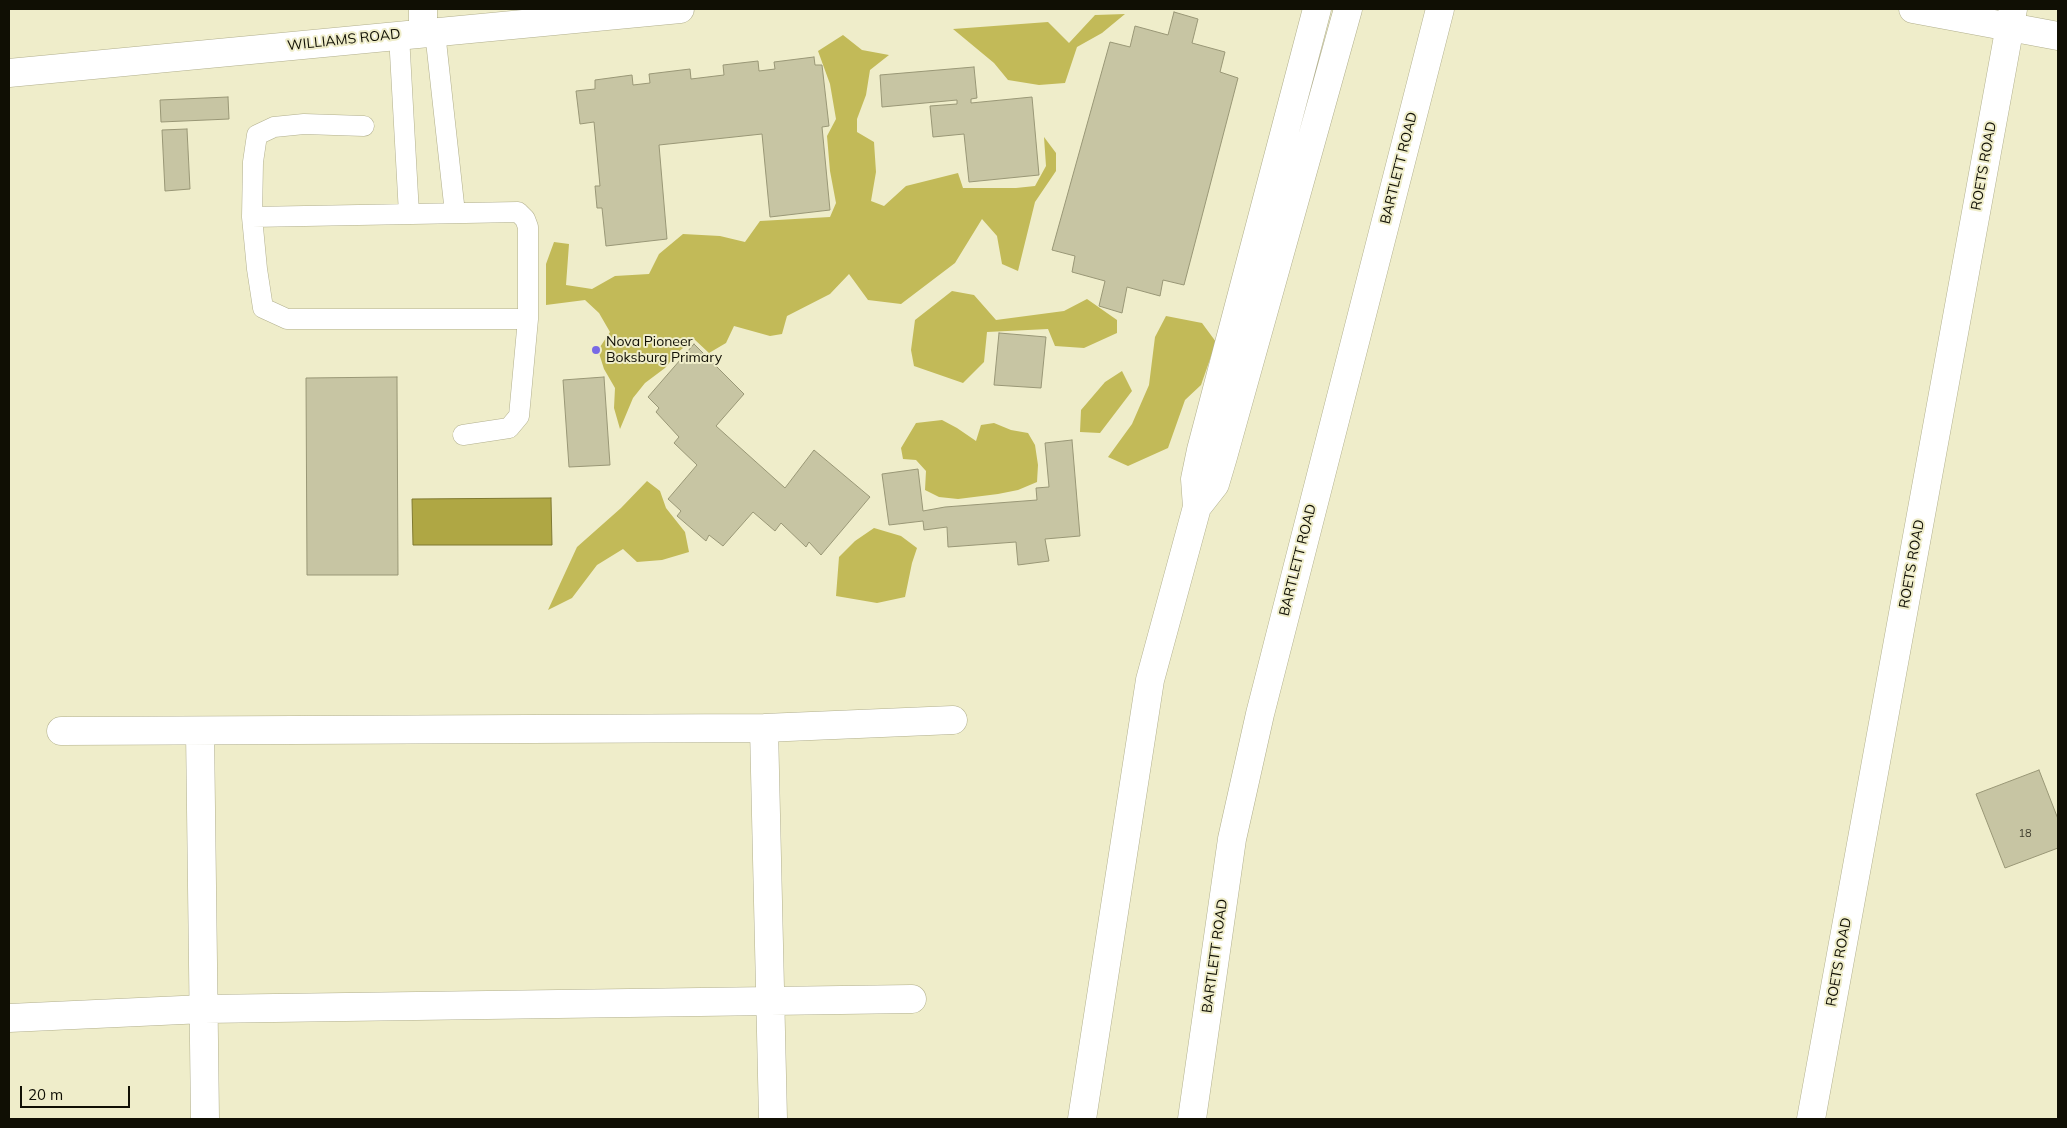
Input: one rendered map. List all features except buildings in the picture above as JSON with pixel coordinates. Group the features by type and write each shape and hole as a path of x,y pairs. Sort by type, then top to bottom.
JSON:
{"street":[{"name":"WILLIAMS ROAD","path":"9,73 420,27 680,9"},
{"path":"1082,1119 1150,680 1197,507 1195,479 1201,450 1317,9"},
{"path":"1197,507 1215,484 1348,9"},
{"name":"BARTLETT ROAD","path":"1192,1119 1232,839 1260,714 1440,9"},
{"path":"1914,9 2011,18 2058,36"},
{"name":"ROETS ROAD","path":"1811,1119 2011,18"},
{"path":"61,731 764,728 953,720"},
{"path":"764,728 773,1119"},
{"path":"200,731 205,1119"},
{"path":"9,1018 204,1009 912,999"}],"lane":[{"path":"420,27 455,213"},
{"path":"409,214 420,27"},
{"path":"364,126 304,124 274,127 257,136 253,162 252,217 263,308 287,319 528,319"},
{"path":"252,217 518,212 525,218 528,227 528,319 519,416 509,428 463,435"}],"shaded area":[{"path":"1125,14 1102,33 1077,47 1065,83 1039,85 1008,80 994,63 953,29 1048,22 1069,43 1095,15"},
{"path":"843,35 862,50 889,55 870,70 866,95 857,119 857,132 874,142 876,172 871,201 884,206 906,186 958,173 963,188 1035,186 1046,166 1044,137 1056,153 1056,171 1035,202 1018,271 1002,264 997,236 982,219 955,263 901,304 868,300 849,274 830,294 787,316 782,334 770,336 734,326 726,343 709,353 694,339 677,353 665,368 645,383 633,398 620,429 614,408 615,388 604,369 598,350 610,332 599,313 585,300 546,305 546,264 554,242 569,244 566,285 592,289 615,276 649,274 659,254 683,234 720,236 745,242 760,221 830,217 836,203 830,171 827,136 836,119 830,84 818,51"},
{"path":"952,291 974,295 996,320 1064,311 1087,299 1117,320 1117,333 1084,348 1055,346 1048,329 987,332 984,362 963,383 914,366 911,350 915,320"},
{"path":"1166,316 1202,323 1216,342 1201,385 1185,400 1168,448 1128,466 1108,457 1132,424 1149,385 1155,337"},
{"path":"1122,371 1132,391 1100,433 1080,432 1081,410 1105,382"},
{"path":"942,420 976,441 981,425 994,423 1011,430 1028,433 1035,445 1038,465 1037,482 1018,490 958,499 939,497 925,490 926,471 916,460 903,459 901,448 916,423"},
{"path":"647,481 660,491 666,508 685,532 689,552 662,560 637,562 623,549 597,565 572,598 548,610 577,547 621,508"},
{"path":"551,498 552,545 413,545 412,499"},
{"path":"874,528 901,536 917,548 905,597 877,603 836,596 839,557 855,541"}],"place":[{"name":"Nova Pioneer Boksburg Primary","path":"596,350"}]}
